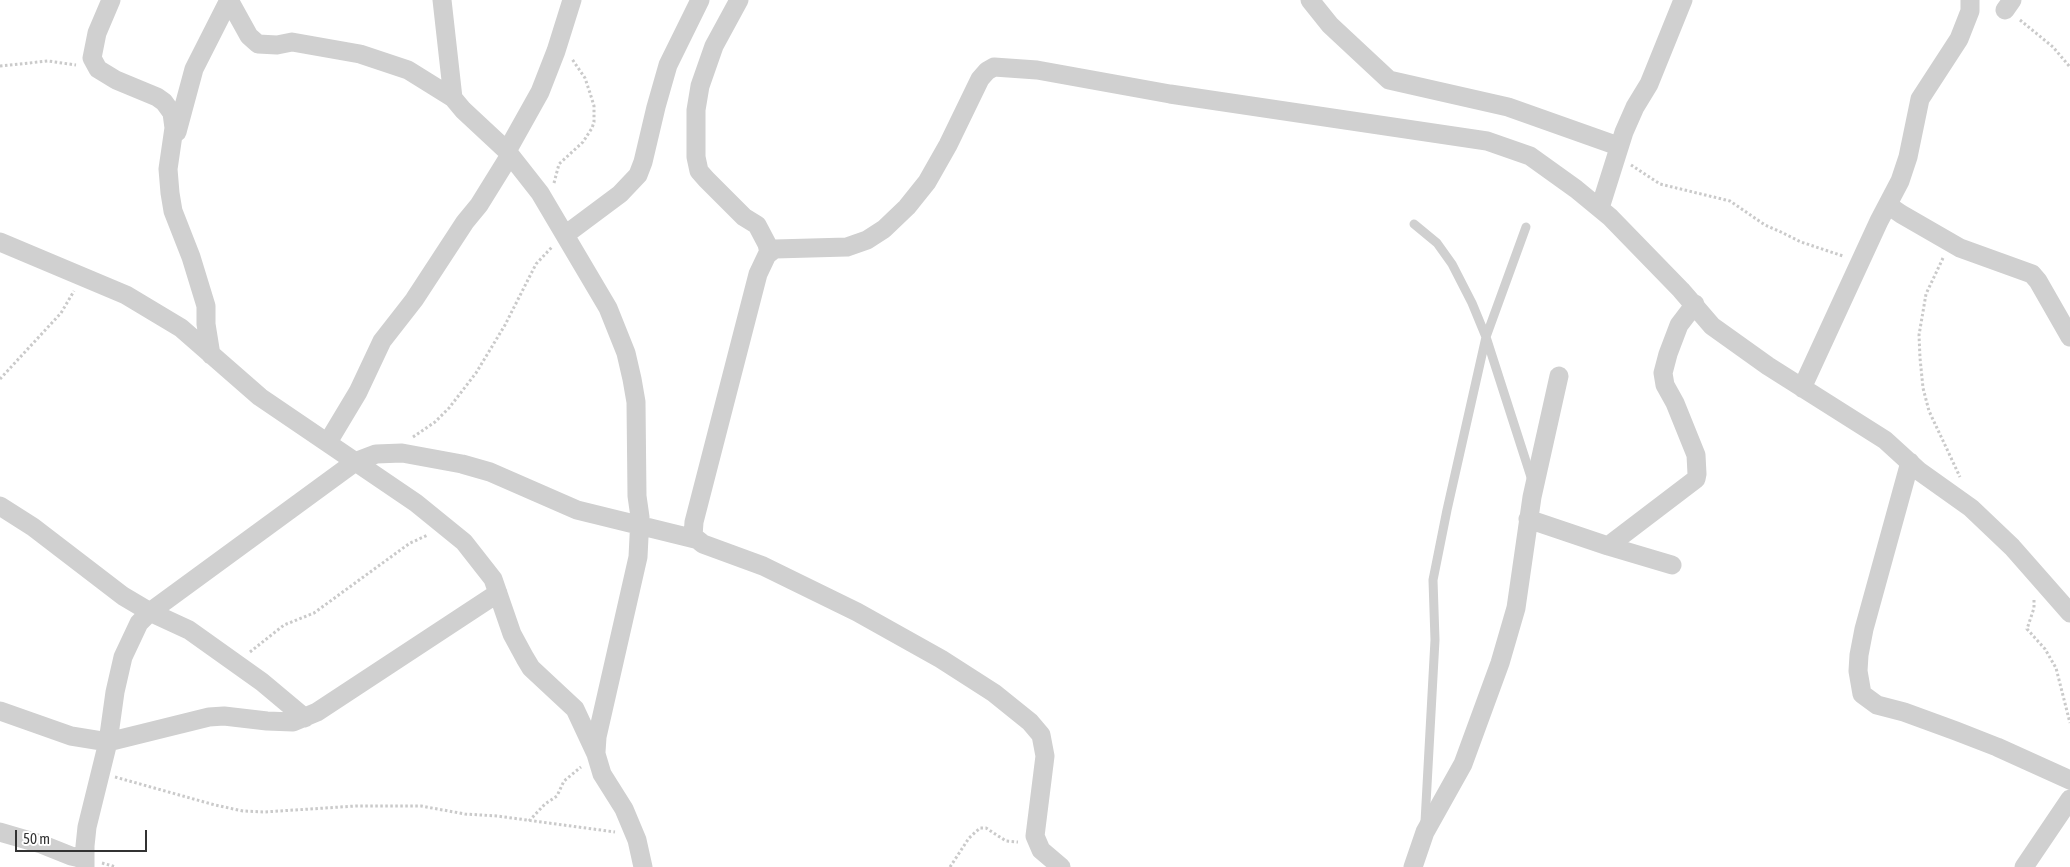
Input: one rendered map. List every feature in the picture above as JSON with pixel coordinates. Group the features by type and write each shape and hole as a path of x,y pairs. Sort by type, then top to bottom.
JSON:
{"street":[{"path":"111,0 93,44 92,58 98,69 116,80 161,100 169,108 174,124 168,173 173,210 204,297 211,355"},
{"path":"171,145 180,126 194,69 229,0"},
{"path":"229,0 249,36 258,44 278,45 292,42 360,54 408,70 453,98 508,153 540,194 608,308 626,353 636,402 637,496 640,525 636,570 596,738 596,756"},
{"path":"442,0 453,98"},
{"path":"328,442 358,392 382,341 414,300 465,222 479,205 508,153 540,92 556,51 572,0"},
{"path":"565,235 620,194 638,175 668,65 700,0"},
{"path":"695,539 693,536 694,522 758,274 769,252 767,244 756,226 744,217 699,171 696,157 696,110 700,86 714,46 739,0"},
{"path":"1310,0 1330,25 1389,80 1508,107 1617,150"},
{"path":"1600,208 1617,150 1632,114 1649,84 1683,0"},
{"path":"1802,388 1906,165 1920,99 1959,39 1970,11 1970,0"},
{"path":"769,252 781,249 807,250 847,247 867,240 884,229 907,207 927,182 948,145 980,80 987,71 994,67 1037,70 1170,94 1498,144 1530,156 1600,208 1630,236 1695,304 1712,326 1802,388 1885,440 1919,471 1971,508 2012,547 2070,613"},
{"path":"1888,205 1951,242 2032,274 2038,281 2070,337"},
{"path":"0,242 126,295 176,325 194,337 211,355 260,397 416,503 464,542 480,560 492,578 512,634 524,658 531,668 563,696 575,710 602,774 624,809 637,840 643,867"},
{"path":"1608,546 1696,479 1698,464 1696,455 1676,403 1665,385 1663,373 1679,325 1695,304"},
{"path":"1413,867 1425,832 1463,764 1500,663 1516,608 1534,485 1559,376"},
{"path":"0,832 85,863 87,827 108,742 115,692 123,657 138,623 150,612 355,462 376,454 402,453 470,466 490,472 569,507 695,539 763,566 857,612 941,659 994,693 1030,722 1040,734 1045,756 1035,830 1037,843 1045,855 1061,867"},
{"path":"1910,462 1864,629 1858,671 1862,694 1877,705 1904,712 1956,731 2070,780"},
{"path":"0,506 33,527 123,596 150,612 189,630 238,665 305,718"},
{"path":"1528,520 1672,565"},
{"path":"0,711 71,736 108,742 209,717 224,716 293,722 305,718 498,593"},
{"path":"2024,867 2070,798"}],"lane":[{"path":"1414,224 1437,243 1452,264 1486,336 1534,485"},
{"path":"1425,832 1435,640 1433,580 1446,510 1486,336 1526,227"}],"path":[{"path":"2009,5 2015,16 2053,47 2070,67"},
{"path":"554,186 559,164 583,142 594,122 594,106 585,78 573,61 570,53"},
{"path":"0,66 48,61 98,69"},
{"path":"1617,150 1660,184 1730,201 1766,225 1801,242 1860,262"},
{"path":"408,438 435,422 460,394 483,363 536,264 565,235"},
{"path":"1951,242 1926,294 1919,335 1923,388 1930,411 1961,482"},
{"path":"0,379 61,313 81,277"},
{"path":"238,665 270,635 284,625 314,613 410,543 446,527"},
{"path":"2030,568 2030,583 2035,605 2027,629 2044,649 2056,668 2070,724"},
{"path":"529,820 544,804 556,796 568,777 596,756"},
{"path":"100,774 143,783 215,805 243,811 264,812 356,806 421,806 465,814 529,820 614,832 637,840"},
{"path":"950,867 969,838 982,828 987,828 1006,841 1037,843"}]}
